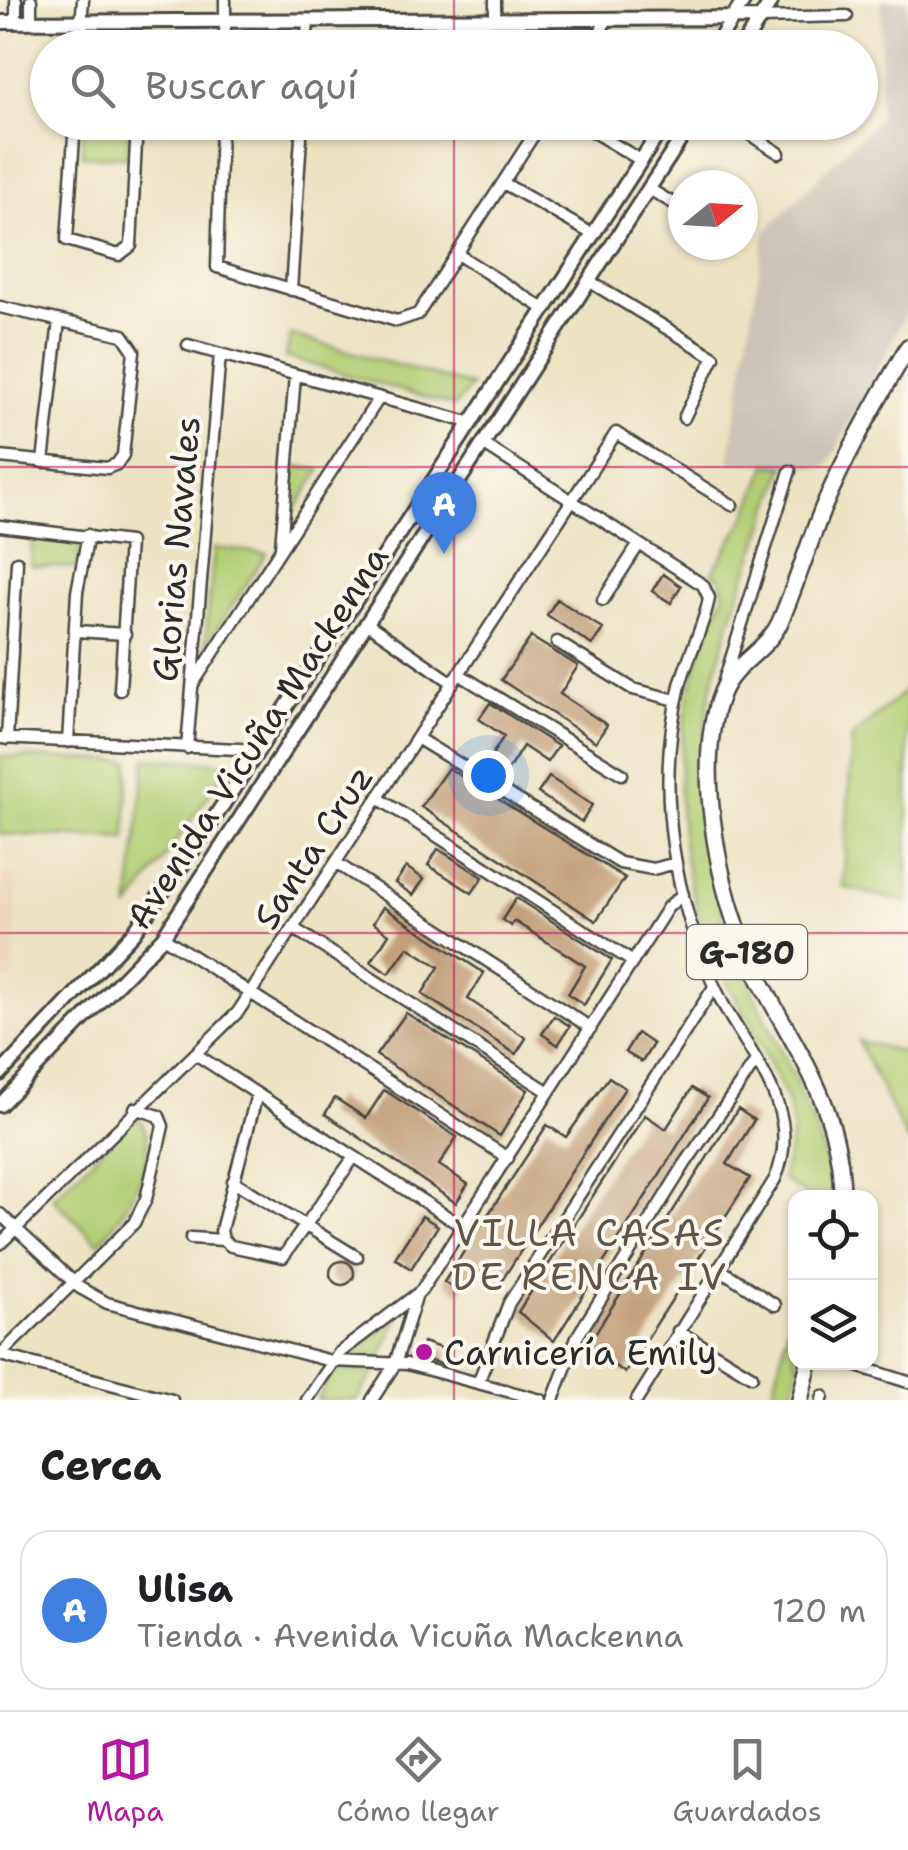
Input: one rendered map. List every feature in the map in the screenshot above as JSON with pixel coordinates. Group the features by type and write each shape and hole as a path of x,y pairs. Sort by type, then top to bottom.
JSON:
{"main road":[{"path":"722,692 778,627 837,479 908,346"},
{"name":"G-180","path":"722,692 713,736 712,780 724,880 753,966 824,1096 838,1148 841,1190"},
{"path":"800,1400 807,1370"}],"street":[{"path":"16,0 16,22"},
{"path":"31,0 31,22"},
{"path":"80,30 83,0"},
{"path":"226,0 226,30"},
{"path":"495,0 495,20"},
{"path":"725,30 744,0"},
{"path":"752,30 772,0"},
{"path":"0,22 848,16"},
{"path":"601,30 607,20"},
{"path":"307,30 308,21"},
{"path":"73,140 68,240 119,255 131,246 136,140"},
{"path":"220,140 216,267 408,321 418,314 531,140"},
{"path":"292,290 301,140"},
{"path":"606,140 642,161"},
{"name":"Avenida Vicuña Mackenna","path":"0,1074 134,933 260,750 655,140"},
{"name":"Avenida Vicuña Mackenna","path":"0,1106 163,937 486,446 680,140"},
{"path":"758,140 779,153"},
{"path":"505,184 594,236"},
{"path":"649,189 668,201"},
{"path":"457,254 546,310"},
{"path":"572,270 714,357 684,418"},
{"path":"0,307 130,341 134,351 123,456 118,464 107,468 0,457"},
{"path":"44,462 59,321"},
{"path":"188,345 472,423"},
{"name":"Glorias Navales","path":"186,748 220,354"},
{"path":"281,548 295,374"},
{"path":"502,378 522,390"},
{"path":"192,685 378,398"},
{"name":"Santa Cruz","path":"0,1244 136,1108 198,1055 251,994 616,433 732,504"},
{"path":"486,446 708,593 676,700 668,779 676,863 682,894 714,987 782,1115 782,1158 775,1179 638,1400"},
{"path":"722,692 790,471"},
{"path":"412,517 429,530"},
{"path":"0,526 124,538 131,545 120,690"},
{"path":"68,742 88,535"},
{"path":"603,600 639,544"},
{"path":"17,562 5,735 68,742 260,750"},
{"path":"0,624 14,625"},
{"path":"368,624 622,774"},
{"path":"76,631 124,634"},
{"path":"558,642 633,689 676,700"},
{"path":"417,738 620,864 652,869 676,863"},
{"path":"378,798 634,962"},
{"path":"336,862 591,1028"},
{"path":"372,1400 395,1364 416,1297 668,907 682,894"},
{"path":"293,928 550,1092"},
{"path":"163,937 508,1158"},
{"path":"478,1383 509,1303 714,987"},
{"path":"198,1055 463,1227"},
{"path":"553,1400 569,1353 587,1322 685,1164 756,1061"},
{"path":"223,1240 233,1181 257,1094"},
{"path":"0,1355 128,1229 142,1208 163,1126 159,1116 136,1108"},
{"path":"191,1238 223,1240 279,1258 288,1253 354,1157"},
{"path":"233,1181 357,1257"},
{"path":"0,1214 74,1282 107,1303 332,1362 395,1364 541,1400"},
{"path":"718,1268 775,1306"},
{"path":"306,1400 332,1362 416,1297"},
{"path":"678,1330 752,1376"},
{"path":"0,1355 172,1400"},
{"path":"870,1370 908,1382"}],"shaded area":[{"path":"882,0 908,0 908,309 827,468 729,462 765,231 857,140 878,140"},
{"path":"0,874 17,875 14,979 0,982"}],"green space":[{"path":"82,140 129,140 128,157 82,156"},
{"path":"291,335 471,386 455,406 285,357"},
{"path":"767,465 785,466 737,600 713,682 703,743 706,839 727,930 802,1094 826,1161 832,1190 798,1190 782,1180 793,1130 788,1104 711,946 690,884 683,843 681,756 686,712 708,630 725,594 720,578 712,573 747,515"},
{"path":"294,466 321,470 286,523"},
{"path":"32,539 80,541 79,568 31,566"},
{"path":"214,548 267,553 205,647"},
{"path":"908,688 908,903 843,887 852,737"},
{"path":"1,756 129,761 126,839 0,834"},
{"path":"146,758 231,763 129,909"},
{"path":"858,1041 908,1053 908,1142"},
{"path":"136,1115 145,1129 148,1145 145,1163 130,1200 98,1243 53,1198"},
{"path":"399,1316 381,1357 349,1356"},
{"path":"788,1326 788,1370 798,1370 791,1400 771,1400"},
{"path":"336,1369 374,1372 357,1400 316,1400"}],"building":[{"path":"663,574 681,586 671,603 652,591"},
{"path":"557,599 603,629 592,645 547,615"},
{"path":"531,637 578,666 560,694 607,725 596,742 501,680"},
{"path":"490,703 558,746 547,762 523,746 506,773 488,761 504,736 479,719"},
{"path":"448,768 625,878 596,921 421,807"},
{"path":"549,777 592,805 582,822 538,793"},
{"path":"438,849 483,877 472,893 428,865"},
{"path":"406,867 424,879 413,895 395,883"},
{"path":"516,898 612,960 584,1005 568,994 585,966 514,921 511,926 502,920"},
{"path":"383,907 484,973 468,999 526,1038 516,1054 422,994 439,967 408,947 389,974 371,962 389,934 373,923"},
{"path":"406,1013 528,1090 500,1136 376,1055"},
{"path":"554,1016 570,1026 558,1045 542,1034"},
{"path":"637,1033 653,1044 642,1062 625,1052"},
{"path":"609,1077 625,1088 499,1285 475,1270 460,1293 444,1282 547,1125 566,1137"},
{"path":"692,1088 708,1098 554,1341 518,1312 645,1115 666,1129"},
{"path":"384,1090 457,1137 439,1165 468,1184 456,1203 325,1114 335,1098 366,1118"},
{"path":"738,1109 754,1120 727,1164 750,1178 625,1373 587,1346"},
{"path":"422,1216 438,1226 411,1269 395,1258"},
{"path":"342,1261 354,1273 342,1285 330,1273"},
{"path":"423,1342 449,1351 444,1365 418,1357"}],"place":[{"name":"Ulisa","path":"444,554"},
{"name":"Carnicería Emily","path":"424,1352"}],"district":[{"name":"VILLA CASAS DE RENCA IV","path":"590,1254"}]}
